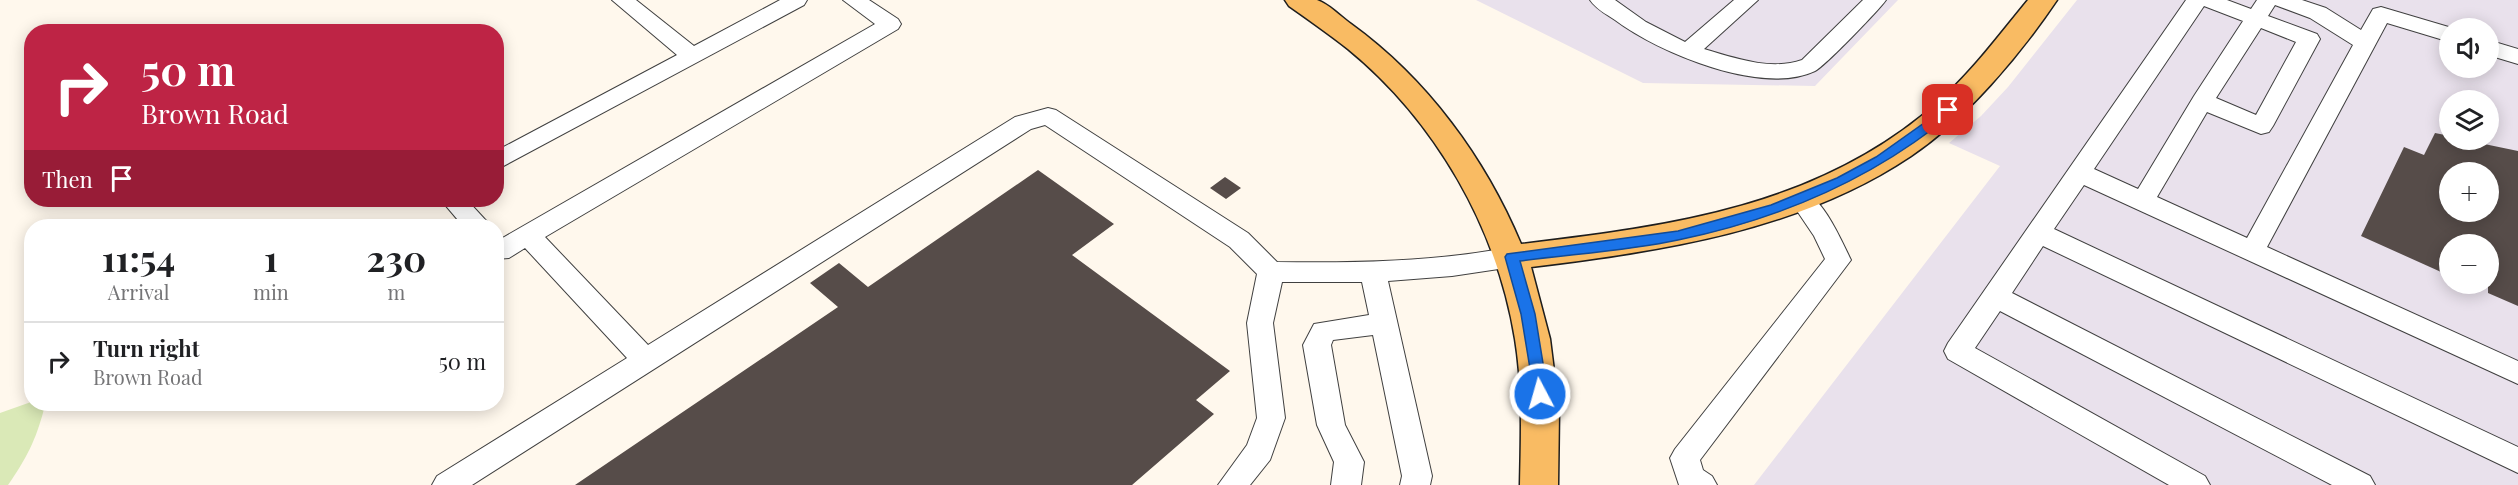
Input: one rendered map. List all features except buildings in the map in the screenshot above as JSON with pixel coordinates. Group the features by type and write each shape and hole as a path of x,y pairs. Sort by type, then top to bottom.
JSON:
{"main road":[{"path":"1299,0 1343,30 1375,57 1430,114 1455,146 1478,183 1512,257 1528,314 1538,373 1542,418 1539,485"},
{"path":"1512,257 1678,236 1737,221 1801,199 1861,171 1927,129 1968,90 2043,0"}],"lane":[{"path":"623,0 692,55"},
{"path":"504,158 796,0"},
{"path":"504,249 891,24 854,0"},
{"path":"1601,0 1638,27 1687,52 1754,70 1793,71 1810,65 1875,0"},
{"path":"1687,52 1747,0"},
{"path":"2195,485 1958,351 2197,0"},
{"path":"2202,101 2261,126 2309,39 2262,9 2207,0"},
{"path":"2281,0 2318,13 2364,42"},
{"path":"2143,201 2202,101 2262,9"},
{"path":"2252,251 2381,14 2439,32"},
{"path":"2499,51 2518,57"},
{"path":"447,485 1023,123 1048,116 1239,240 1270,272 1373,273 1478,264 1512,257"},
{"path":"2080,173 2518,372"},
{"path":"1702,485 1690,477 1684,458 1838,260 1825,232 1801,199"},
{"path":"460,207 471,219"},
{"path":"2037,232 2518,461"},
{"path":"528,235 646,360"},
{"path":"1233,485 1260,452 1271,418 1260,323 1270,272"},
{"path":"1373,273 1417,476 1415,485"},
{"path":"1995,296 2360,485"},
{"path":"1346,485 1349,462 1330,425 1317,345 1324,331 1383,323"}],"shaded area":[{"path":"1476,0 1898,0 1815,86 1643,83"},
{"path":"2077,0 2518,0 2518,485 1754,485 2000,166 1949,143 1981,116 2008,87"}],"green space":[{"path":"24,404 24,411 43,411 34,440 8,485 0,485 0,413"}],"route":[{"path":"1540,394 1536,353 1512,257 1678,236 1774,209 1841,182 1880,160 1927,129 1948,110"}]}
